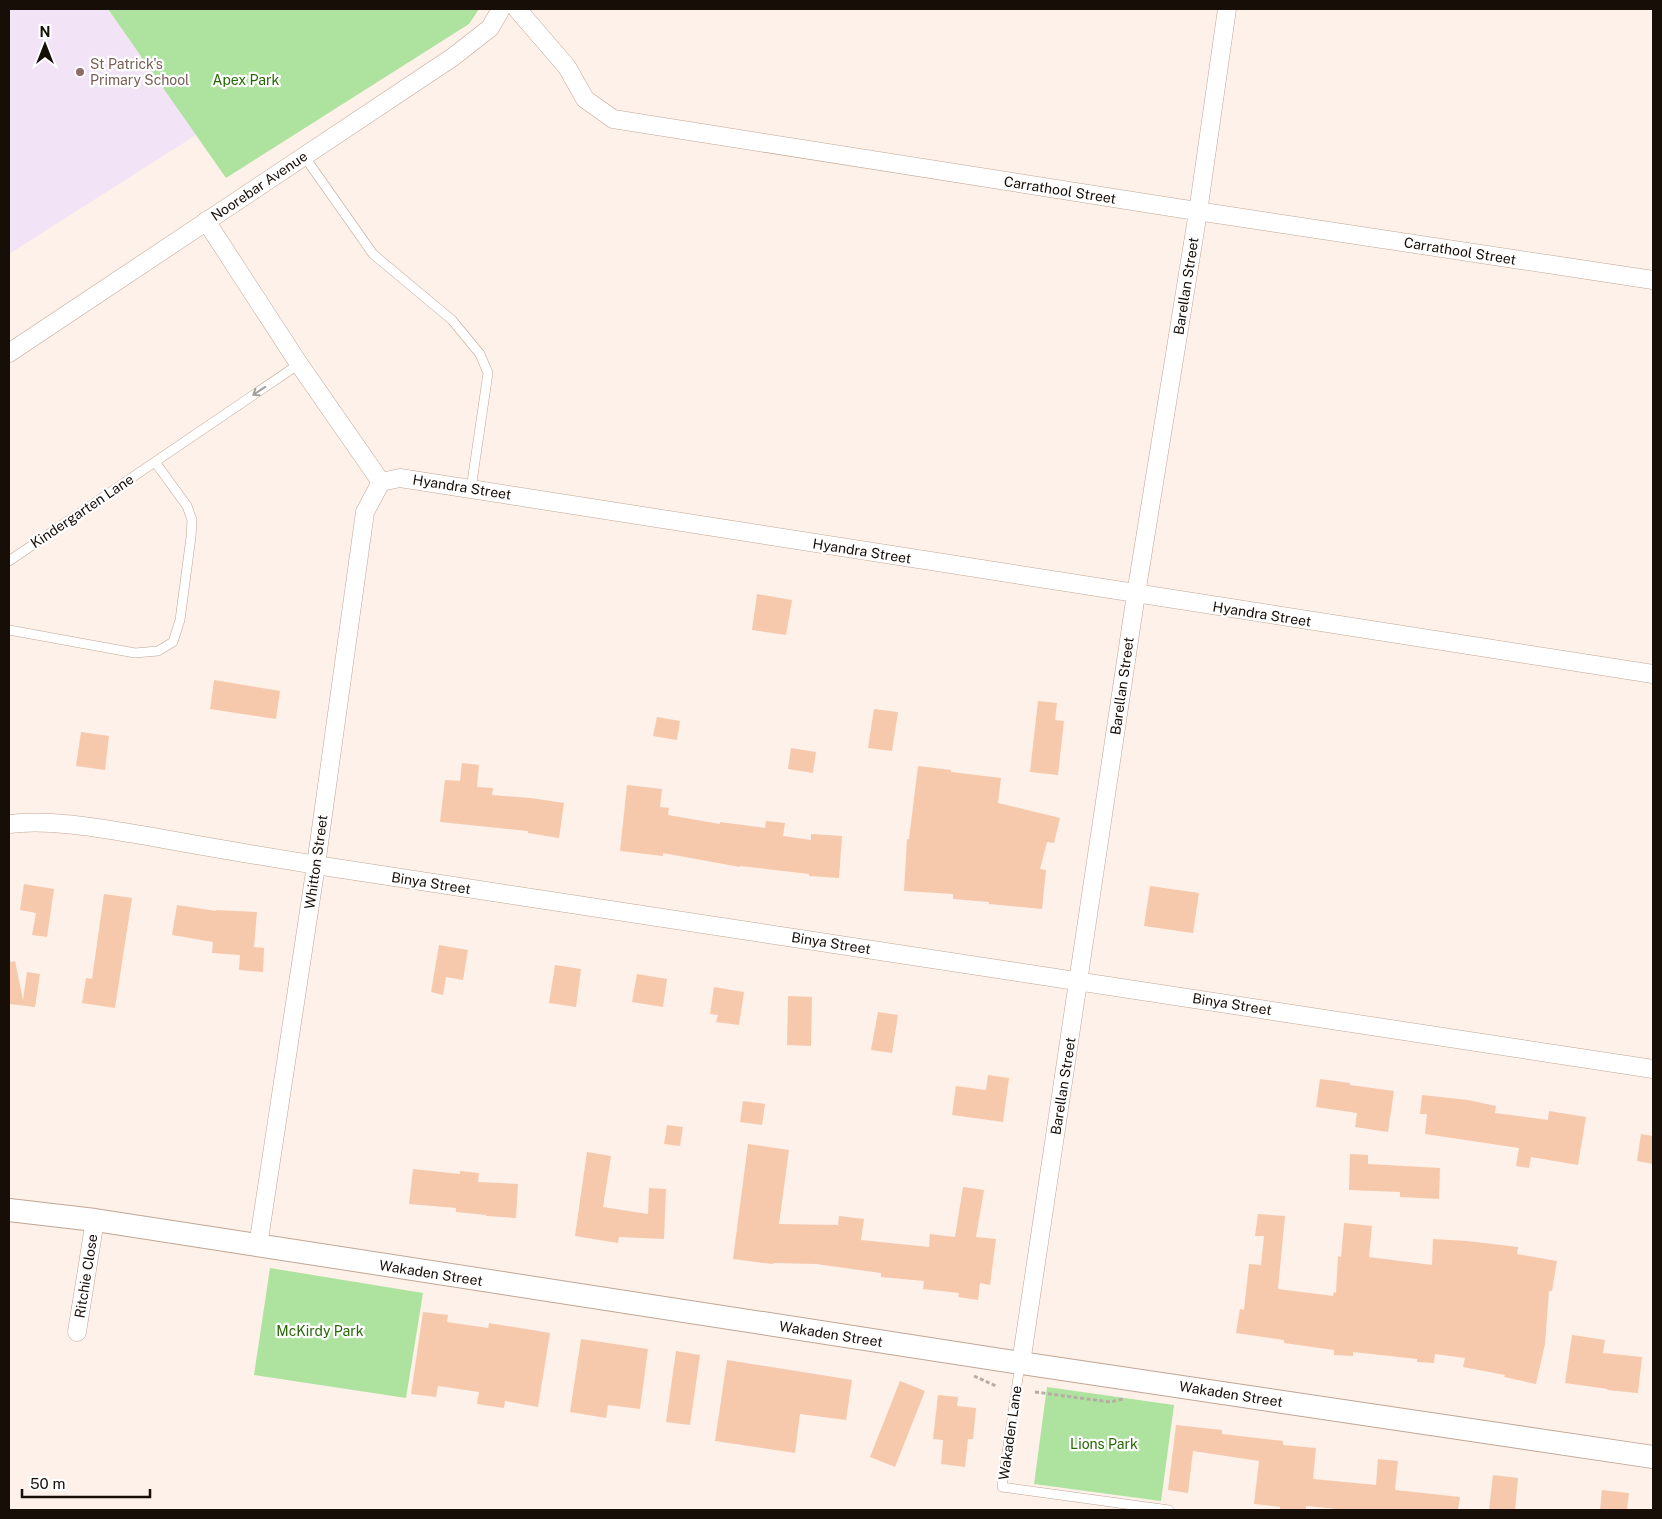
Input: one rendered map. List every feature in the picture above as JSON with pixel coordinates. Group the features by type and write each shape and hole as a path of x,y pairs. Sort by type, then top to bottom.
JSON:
{"street":[{"name":"Noorebar Avenue","path":"9,353 453,57 490,28 501,9"},
{"name":"Carrathool Street","path":"518,9 567,67 585,99 613,119 1198,212 1653,280"},
{"name":"Barellan Street","path":"1021,1363 1136,594 1198,212 1227,9"},
{"path":"206,221 299,364 381,482"},
{"name":"Hyandra Street","path":"381,482 400,478 1653,674"},
{"name":"Whitton Street","path":"258,1246 316,865 365,512 381,482"},
{"name":"Binya Street","path":"9,824 22,822 53,823 117,831 316,865 1653,1069"},
{"name":"Wakaden Street","path":"9,1210 95,1220 1021,1363 1653,1458"},
{"name":"Ritchie Close","path":"77,1332 95,1220"}],"lane":[{"path":"304,156 373,254 452,320 480,354 488,373 471,489"},
{"name":"Kindergarten Lane","path":"9,561 299,364"},
{"path":"9,630 136,654 158,651 173,642 180,620 192,520 186,506 155,462"},
{"name":"Wakaden Lane","path":"1021,1363 1002,1487 1169,1510"}],"shaded area":[{"name":"St Patrick's Primary School","path":"9,9 108,9 196,135 9,254"}],"green space":[{"name":"Apex Park","path":"108,9 479,9 469,24 226,178"},
{"name":"McKirdy Park","path":"270,1268 423,1293 406,1398 254,1375"},
{"name":"Lions Park","path":"1047,1387 1174,1405 1161,1501 1034,1484"}],"building":[{"path":"757,594 792,600 786,635 752,630"},
{"path":"214,680 280,691 276,719 210,709"},
{"path":"1038,701 1057,703 1055,720 1064,721 1058,775 1030,772"},
{"path":"874,709 898,712 892,751 868,748"},
{"path":"657,717 680,721 677,740 653,736"},
{"path":"81,732 109,736 105,770 76,766"},
{"path":"791,748 816,752 813,773 788,769"},
{"path":"462,763 479,765 477,787 493,788 492,795 564,803 559,838 528,833 528,831 440,822 445,780 460,781"},
{"path":"918,766 1001,778 998,803 1060,818 1054,843 1047,842 1040,869 1046,870 1042,909 953,899 953,894 904,891 907,839 909,839"},
{"path":"627,785 662,789 660,807 669,808 668,815 720,824 720,822 765,828 766,821 785,823 783,836 811,840 811,834 842,836 839,878 740,867 663,853 663,856 620,851"},
{"path":"24,884 54,889 47,937 32,935 36,913 20,910"},
{"path":"1150,886 1199,893 1193,933 1144,926"},
{"path":"104,894 132,898 115,1008 82,1003 86,978 92,979"},
{"path":"177,905 216,911 257,912 254,947 264,948 263,972 239,970 240,955 212,953 213,942 172,935"},
{"path":"439,945 468,950 463,980 446,977 443,995 431,992"},
{"path":"15,961 23,1000 27,972 40,974 35,1007 9,1004 9,962"},
{"path":"555,965 581,969 576,1007 549,1003"},
{"path":"637,974 667,979 663,1007 632,1002"},
{"path":"714,987 744,992 739,1025 716,1022 718,1015 710,1014"},
{"path":"788,996 812,997 811,1046 787,1045"},
{"path":"878,1012 898,1015 892,1053 871,1050"},
{"path":"988,1075 1009,1078 1003,1122 952,1115 956,1086 986,1090"},
{"path":"1320,1079 1394,1091 1388,1132 1355,1127 1357,1113 1316,1107"},
{"path":"1422,1095 1468,1100 1496,1106 1495,1113 1548,1120 1549,1111 1586,1117 1578,1165 1531,1157 1529,1168 1516,1166 1519,1148 1425,1134 1427,1114 1420,1114"},
{"path":"743,1101 765,1104 762,1125 740,1122"},
{"path":"667,1125 683,1127 680,1146 664,1144"},
{"path":"1641,1134 1653,1136 1653,1164 1637,1161"},
{"path":"748,1144 789,1150 779,1224 838,1225 839,1216 864,1219 861,1240 929,1247 930,1234 955,1237 963,1187 984,1190 976,1237 996,1239 990,1285 980,1283 978,1300 958,1297 959,1293 923,1289 924,1281 881,1277 881,1273 816,1264 773,1264 733,1259"},
{"path":"587,1152 611,1156 603,1207 648,1214 649,1188 666,1189 664,1239 619,1237 618,1243 575,1236"},
{"path":"1350,1154 1368,1155 1368,1164 1440,1168 1439,1199 1400,1197 1400,1192 1349,1190"},
{"path":"413,1169 460,1174 460,1171 479,1173 478,1182 518,1184 516,1218 456,1212 456,1208 409,1204"},
{"path":"1258,1214 1285,1216 1278,1289 1333,1296 1334,1292 1336,1293 1338,1256 1341,1257 1344,1223 1372,1226 1369,1257 1432,1265 1433,1239 1518,1247 1517,1254 1557,1261 1552,1291 1549,1291 1545,1344 1536,1384 1504,1377 1505,1375 1463,1367 1465,1358 1435,1354 1434,1363 1417,1362 1417,1359 1353,1352 1353,1356 1334,1355 1334,1350 1284,1343 1284,1340 1236,1333 1240,1309 1244,1310 1249,1264 1261,1265 1264,1236 1255,1236"},
{"path":"423,1312 448,1315 447,1322 488,1328 489,1323 550,1333 538,1407 505,1401 504,1408 477,1404 479,1392 438,1386 436,1397 411,1394"},
{"path":"1572,1335 1605,1340 1603,1353 1642,1357 1638,1393 1565,1383"},
{"path":"581,1339 648,1349 640,1409 608,1405 606,1418 570,1412"},
{"path":"676,1351 700,1355 690,1425 666,1422"},
{"path":"727,1360 852,1380 846,1420 800,1414 795,1453 715,1441"},
{"path":"900,1381 925,1391 895,1467 870,1457"},
{"path":"938,1395 958,1397 957,1406 976,1408 973,1439 968,1439 965,1467 941,1464 943,1440 933,1439"},
{"path":"1176,1425 1222,1430 1222,1434 1283,1441 1283,1445 1316,1448 1313,1479 1376,1485 1378,1459 1398,1461 1395,1490 1460,1497 1458,1510 1347,1510 1306,1506 1306,1510 1280,1510 1280,1507 1254,1504 1259,1461 1193,1451 1188,1493 1168,1490"},
{"path":"1493,1475 1518,1478 1515,1510 1489,1510"},
{"path":"1602,1490 1629,1493 1627,1510 1600,1510"}],"place":[{"name":"St Patrick's Primary School","path":"80,72"}]}
